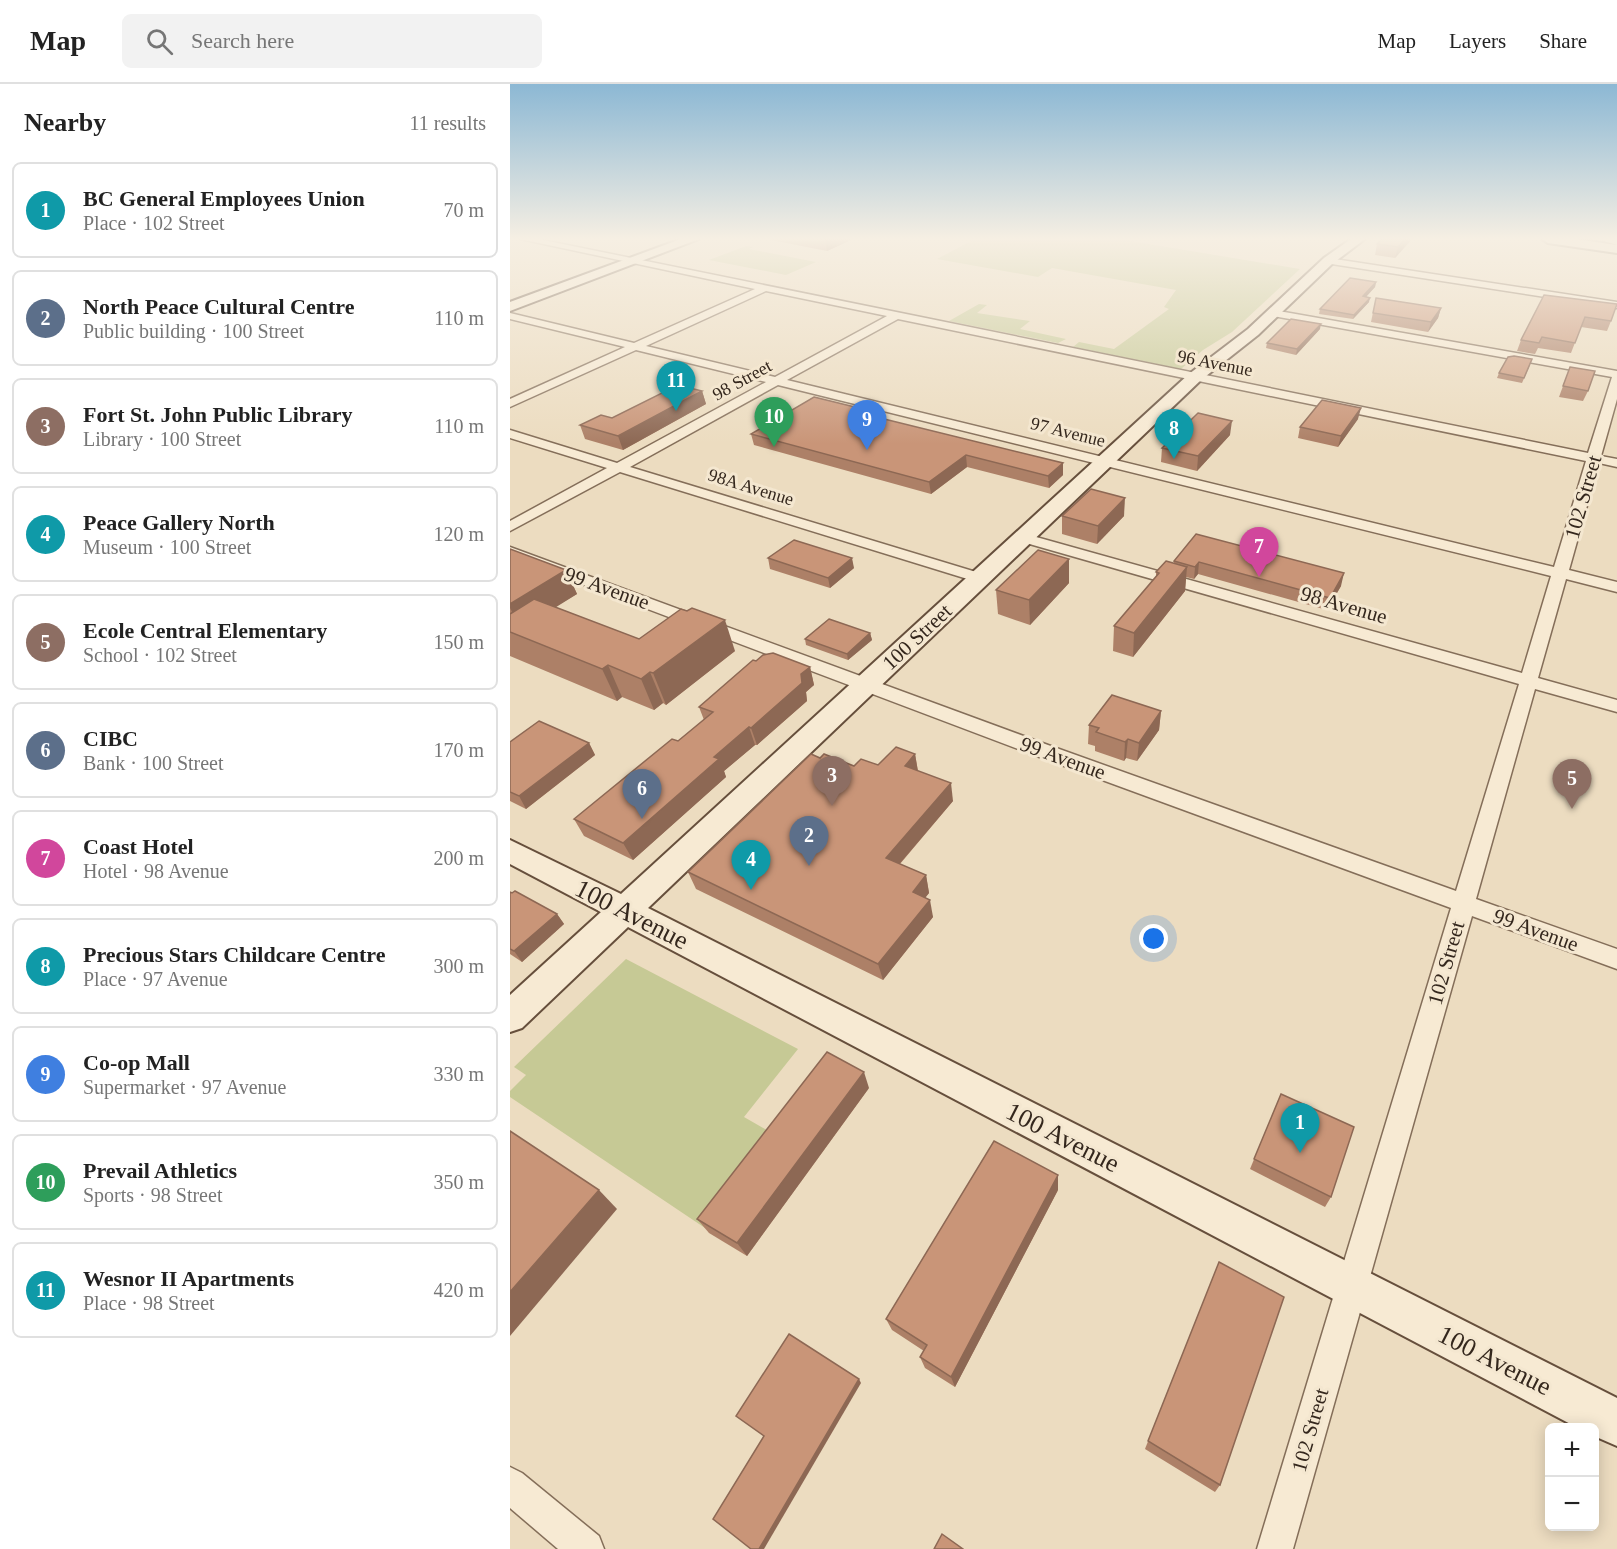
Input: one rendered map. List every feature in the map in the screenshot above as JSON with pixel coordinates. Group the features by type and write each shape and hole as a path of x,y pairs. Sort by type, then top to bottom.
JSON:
{"main road":[{"name":"100 Street","path":"510,1017 1195,377 1280,307"},
{"name":"100 Avenue","path":"510,851 1617,1423"}],"street":[{"path":"510,403 723,307"},
{"name":"96 Avenue","path":"853,307 1606,460"},
{"path":"1274,313 1617,376"},
{"name":"97 Avenue","path":"510,316 1617,587"},
{"name":"98 Street","path":"510,527 896,316"},
{"name":"102 Street","path":"1275,1549 1417,1070 1463,903 1560,573 1606,460 1617,376"},
{"name":"98A Avenue","path":"510,435 980,578"},
{"name":"98 Avenue","path":"1024,538 1617,706"},
{"name":"99 Avenue","path":"510,552 1617,959"},
{"path":"510,1485 586,1549"}],"green space":[{"path":"973,307 984,307 977,313 1030,321 1020,329 1066,339 1058,343 949,321"},
{"path":"1165,307 1259,307 1232,332 1203,350 1181,369 1073,347 1079,342 1114,349 1169,309"},
{"path":"626,959 798,1049 744,1117 777,1136 705,1228 510,1097 510,1091 526,1075 514,1067"}],"building":[{"path":"1322,307 1361,307 1354,315 1320,309"},
{"path":"1374,307 1441,308 1431,322 1373,313"},
{"path":"1538,307 1616,307 1611,321 1585,317 1575,343 1542,337 1539,343 1521,340"},
{"path":"1291,319 1321,324 1297,349 1267,343"},
{"path":"1508,357 1532,359 1524,378 1499,373"},
{"path":"1570,367 1595,371 1588,391 1563,386"},
{"path":"678,385 702,391 618,436 580,425 601,415 612,418"},
{"path":"814,397 867,410 864,414 1063,463 1048,476 966,455 929,482 751,434"},
{"path":"1322,400 1361,408 1341,436 1300,427"},
{"path":"1198,413 1232,421 1198,456 1162,448"},
{"path":"1091,489 1125,498 1098,526 1062,516"},
{"path":"1196,534 1344,573 1330,598 1199,562 1195,567 1174,561"},
{"path":"794,540 852,558 828,578 768,558"},
{"path":"510,549 566,570 510,604"},
{"path":"1038,550 1069,559 1029,600 996,590"},
{"path":"1166,561 1187,567 1134,633 1114,626 1159,573 1156,572"},
{"path":"534,599 639,639 681,609 687,611 692,608 725,620 653,673 650,672 641,679 608,665 602,669 510,632 510,614"},
{"path":"829,619 870,633 847,654 805,639"},
{"path":"773,653 810,667 801,674 802,683 714,757 719,759 623,843 574,819 672,739 678,741 713,712 699,707 753,660 756,661 763,655"},
{"path":"1112,695 1161,711 1139,743 1128,739 1125,742 1096,732 1099,728 1089,725"},
{"path":"539,721 589,743 519,796 510,792 510,742"},
{"path":"896,747 915,754 905,766 951,783 886,858 926,875 913,892 930,900 878,964 688,872 811,754 820,758 824,754 854,766 861,759 878,765"},
{"path":"515,891 557,914 514,951 510,949 510,892"},
{"path":"827,1052 864,1072 737,1243 697,1219"},
{"path":"1281,1094 1354,1127 1331,1197 1254,1159"},
{"path":"510,1131 599,1190 510,1292"},
{"path":"994,1141 1058,1175 951,1377 920,1357 927,1345 886,1319"},
{"path":"1219,1262 1284,1297 1220,1485 1148,1441"},
{"path":"789,1334 859,1379 759,1549 751,1549 713,1519 764,1436 736,1416"},
{"path":"942,1534 963,1549 934,1549"}],"place":[{"name":"Wesnor II Apartments","path":"676,411"},
{"name":"Prevail Athletics","path":"774,447"},
{"name":"Co-op Mall","path":"867,450"},
{"name":"Precious Stars Childcare Centre","path":"1174,459"},
{"name":"Coast Hotel","path":"1259,577"},
{"name":"Fort St. John Public Library","path":"832,806"},
{"name":"Ecole Central Elementary","path":"1572,809"},
{"name":"CIBC","path":"642,819"},
{"name":"North Peace Cultural Centre","path":"809,866"},
{"name":"Peace Gallery North","path":"751,890"},
{"name":"BC General Employees Union","path":"1300,1153"}]}
